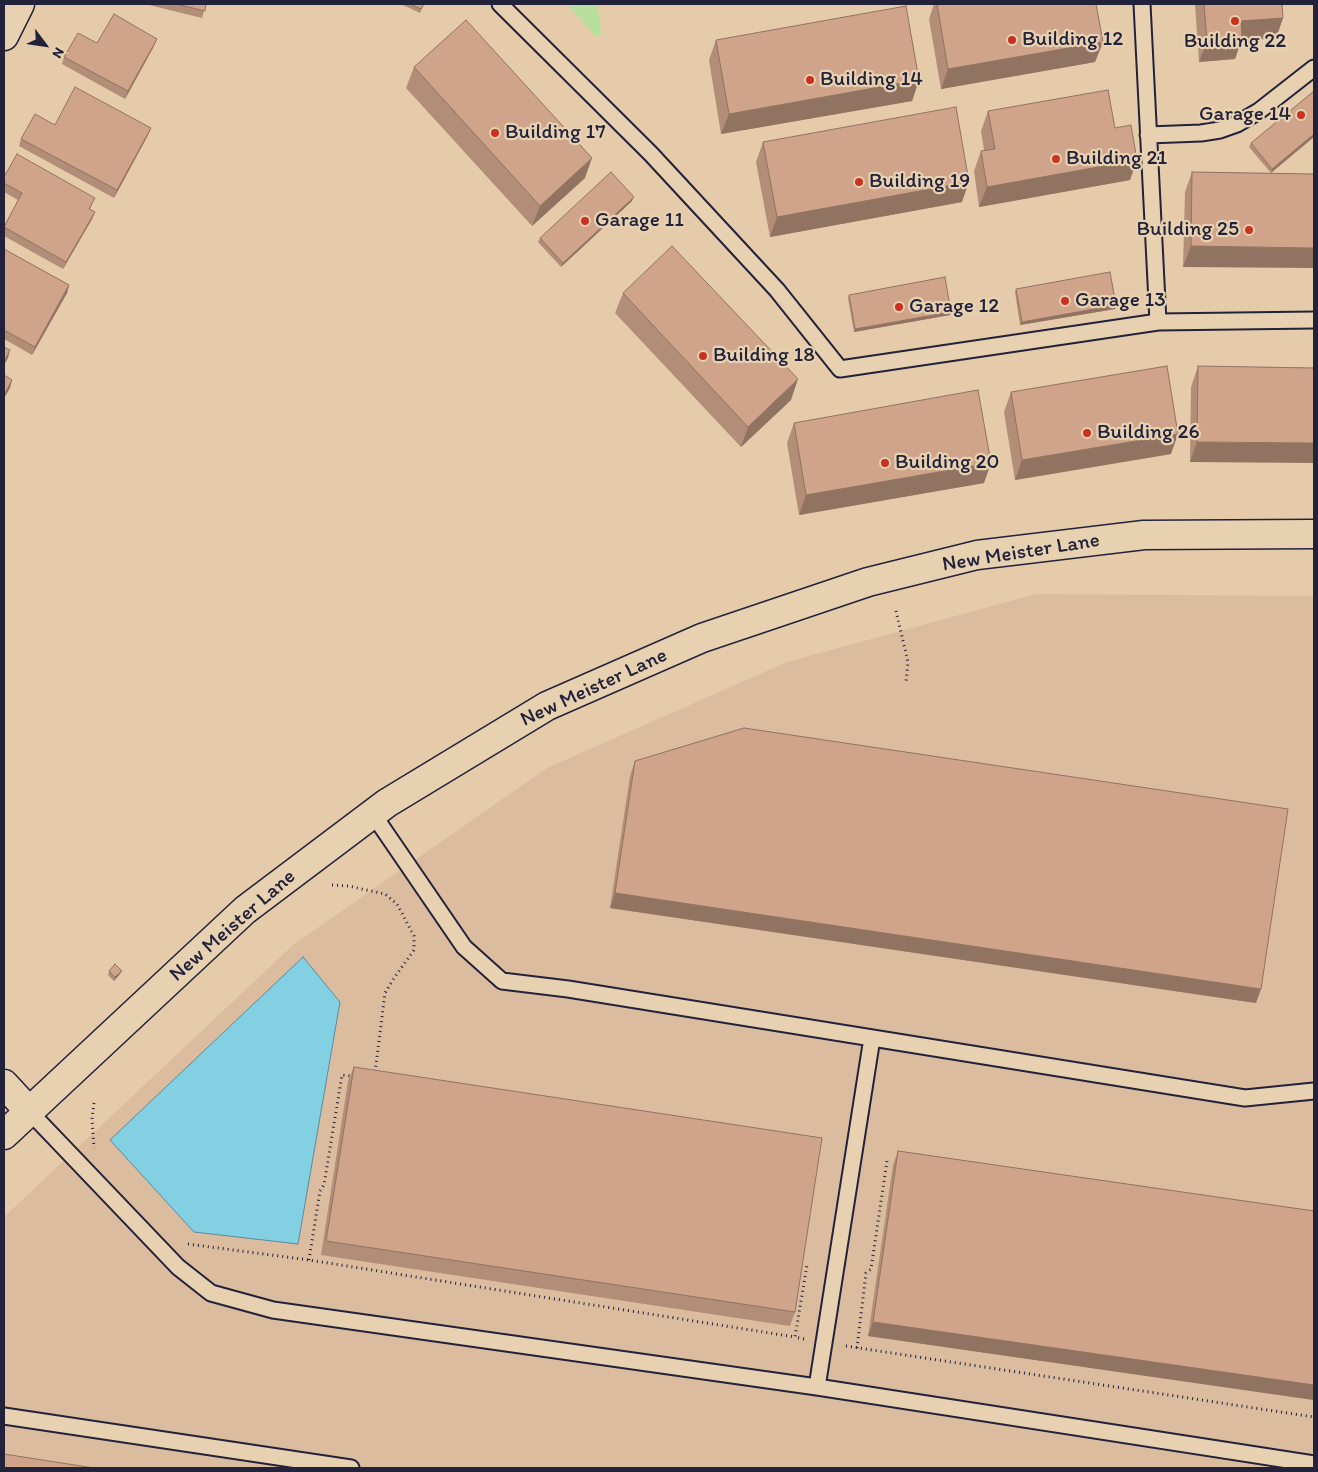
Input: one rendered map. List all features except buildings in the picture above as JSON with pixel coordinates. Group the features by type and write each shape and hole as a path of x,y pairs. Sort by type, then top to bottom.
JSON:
{"street":[{"path":"4,36 20,4"},
{"name":"New Meister Lane","path":"4,1135 245,910 387,804 547,706 702,638 868,582 977,555 1144,535 1314,534"},
{"path":"4,1084 29,1111"}],"lane":[{"path":"500,4 650,154 744,254 777,290 840,369 1158,322 1314,320"},
{"path":"1142,4 1158,322"},
{"path":"1148,135 1220,130 1237,124 1259,111 1314,68"},
{"path":"373,814 464,947 502,981 568,989 1245,1098 1314,1091"},
{"path":"817,1387 872,1038"},
{"path":"29,1111 178,1267 211,1293 273,1310 817,1387 1314,1464"},
{"path":"4,1416 351,1468"}],"path":[{"path":"896,611 908,662 906,682"},
{"path":"332,885 348,886 385,894 397,904 414,936 414,950 385,993 374,1080"},
{"path":"309,1260 320,1191 324,1185 342,1075 358,1077"},
{"path":"94,1103 92,1119 95,1152"},
{"path":"857,1348 866,1273 871,1269 886,1161"},
{"path":"184,1244 309,1260 804,1339"},
{"path":"795,1337 807,1265"},
{"path":"846,1346 1314,1417"}],"shaded area":[{"path":"1036,594 1314,596 1314,1468 4,1468 4,1217 293,945 547,768 787,662"}],"green space":[{"path":"567,4 597,4 602,34 595,36"}],"water":[{"path":"303,957 340,1002 298,1244 194,1232 110,1140"}],"place":[{"name":"Building 22","path":"1235,21"},
{"name":"Building 12","path":"1012,40"},
{"name":"Building 14","path":"810,80"},
{"name":"Garage 14","path":"1301,115"},
{"name":"Building 17","path":"495,133"},
{"name":"Building 21","path":"1056,159"},
{"name":"Building 19","path":"859,182"},
{"name":"Garage 11","path":"585,221"},
{"name":"Building 25","path":"1249,230"},
{"name":"Garage 13","path":"1065,301"},
{"name":"Garage 12","path":"899,307"},
{"name":"Building 18","path":"703,356"},
{"name":"Building 26","path":"1087,433"},
{"name":"Building 20","path":"885,463"}]}
